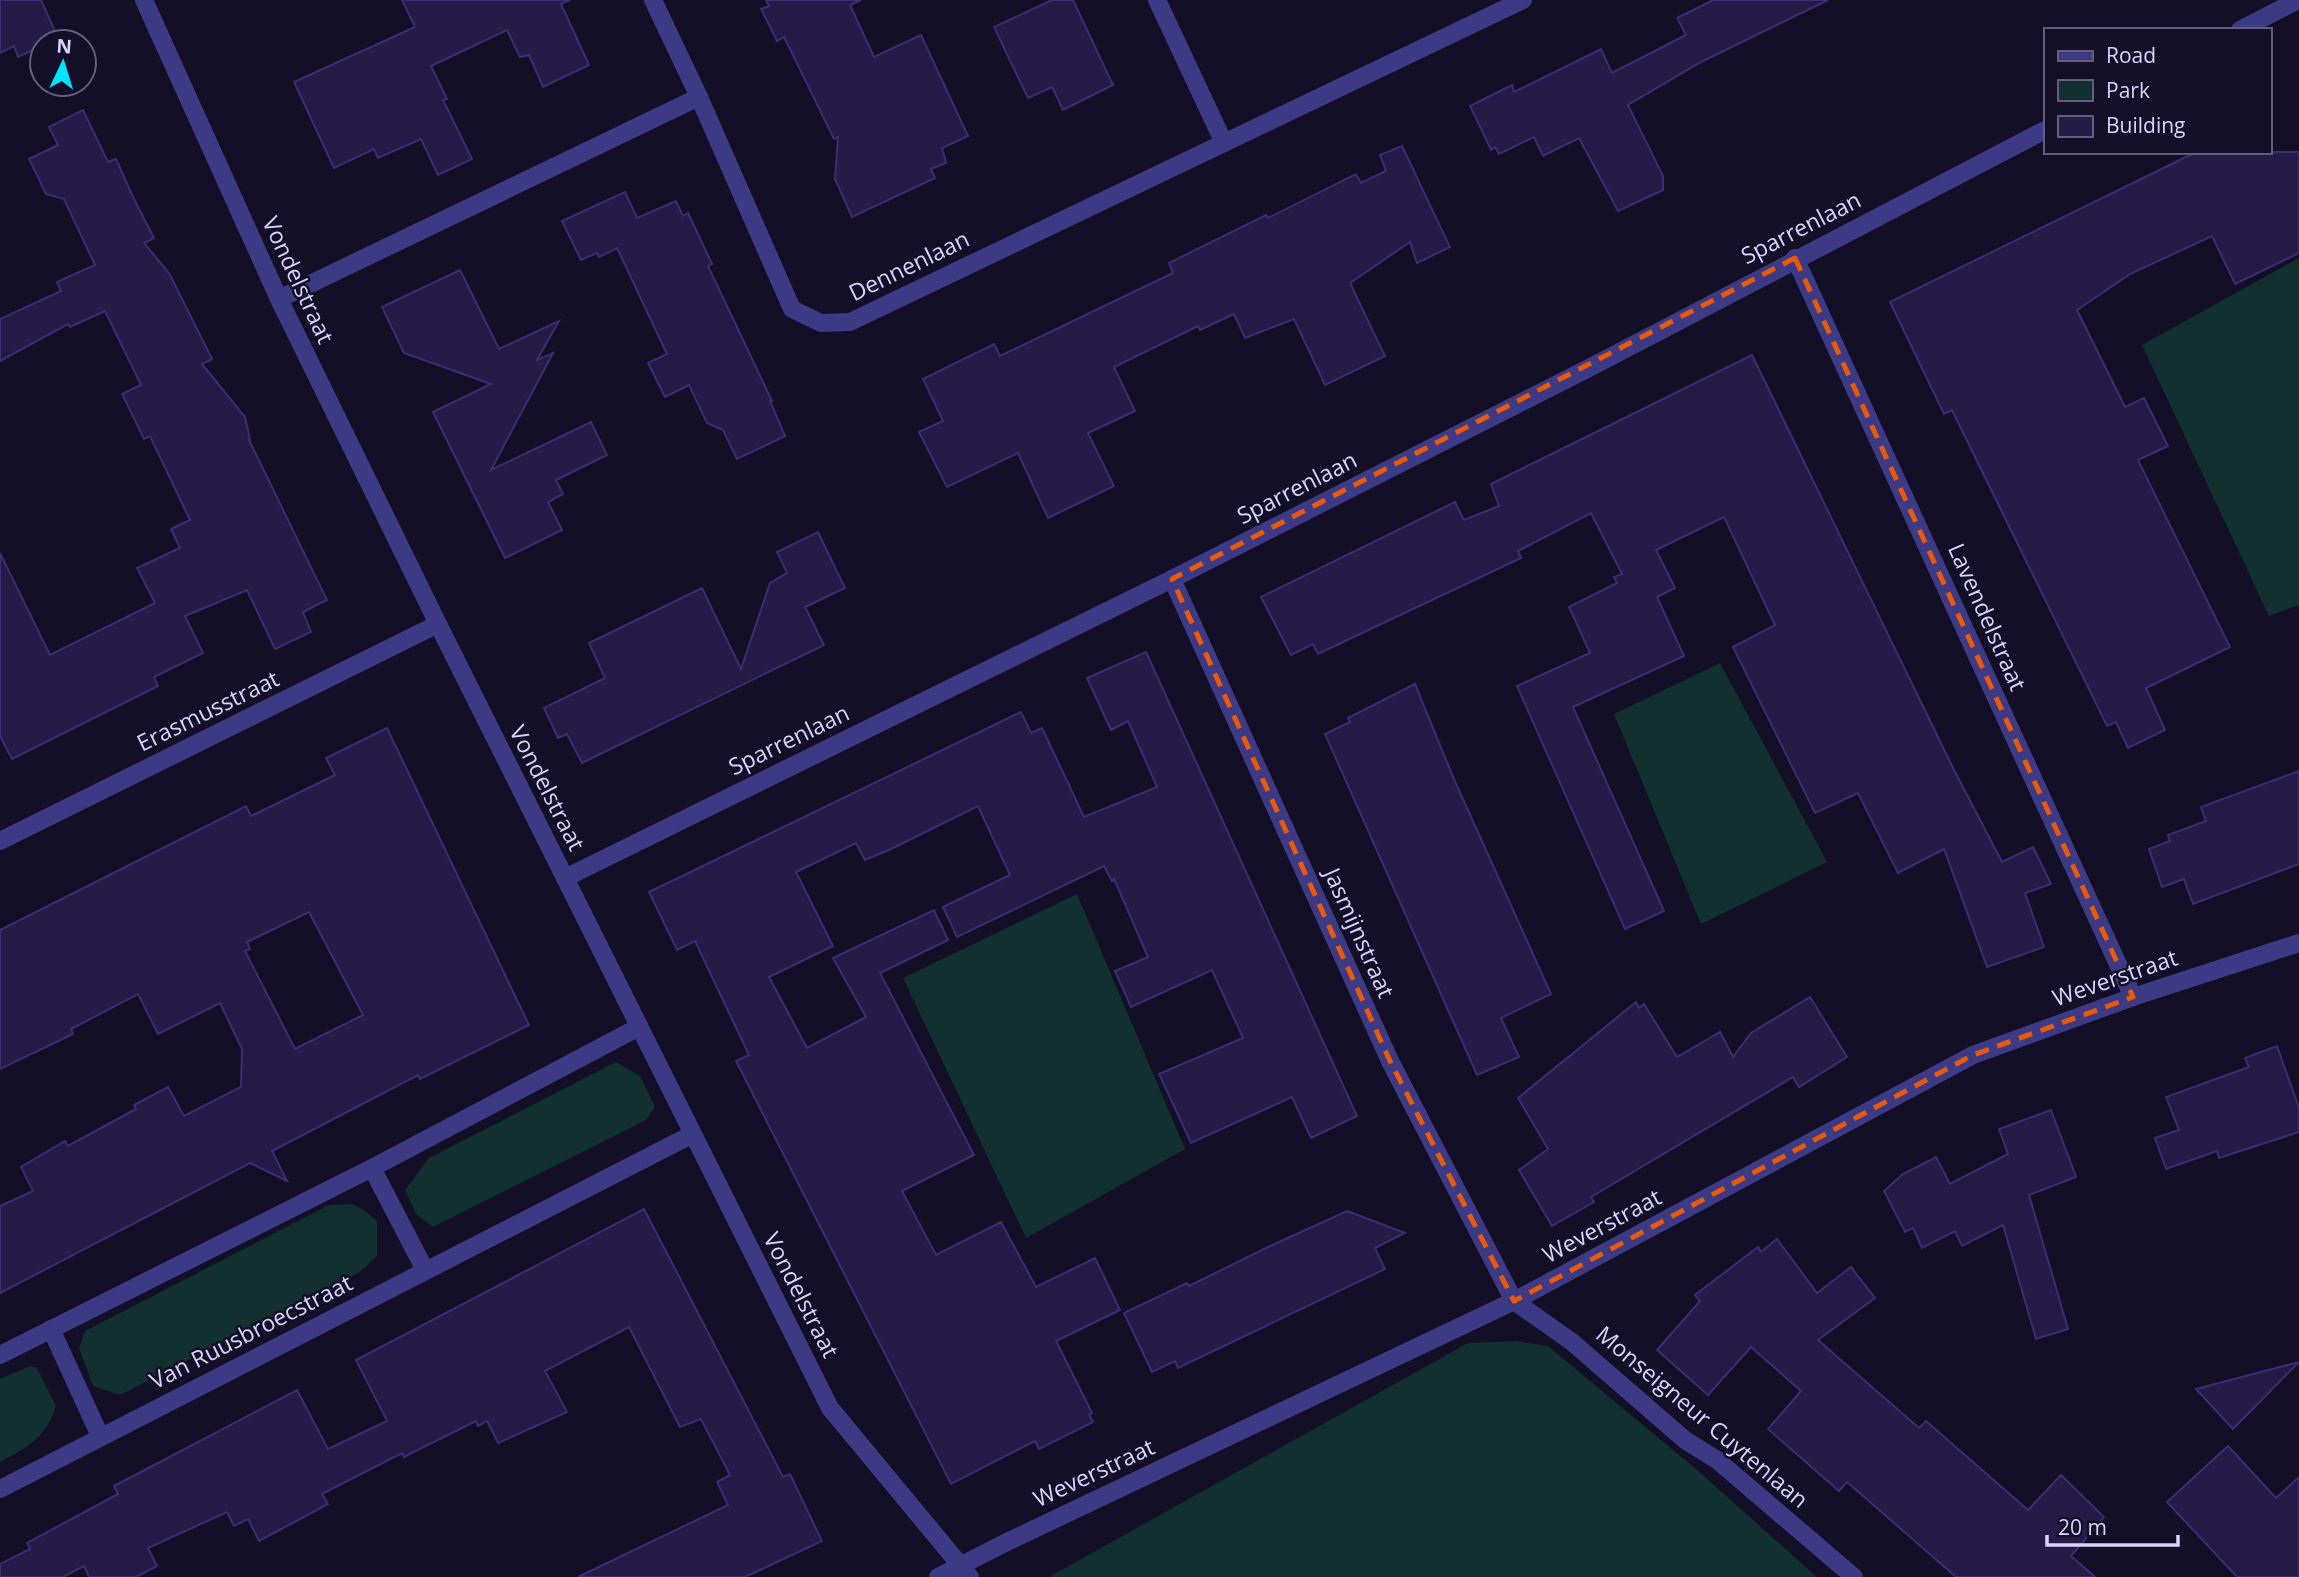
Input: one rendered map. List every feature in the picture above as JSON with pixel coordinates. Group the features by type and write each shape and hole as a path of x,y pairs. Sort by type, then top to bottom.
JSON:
{"street":[{"name":"Vondelstraat","path":"144,0 279,299 438,624 830,1408 966,1571"},
{"name":"Dennenlaan","path":"653,0 699,96 792,309 821,323 850,322 1523,0"},
{"path":"1157,0 1224,143"},
{"path":"2244,28 2298,0"},
{"path":"279,299 699,96"},
{"name":"Sparrenlaan","path":"565,878 1172,579 1587,369 1795,258 2044,131"},
{"name":"Lavendelstraat","path":"1795,258 2133,997"},
{"name":"Jasmijnstraat","path":"1172,579 1390,1061 1514,1301"},
{"name":"Erasmusstraat","path":"0,841 438,624"},
{"name":"Weverstraat","path":"938,1577 966,1571 1514,1301 1973,1055 2133,997 2299,943"},
{"path":"0,1355 372,1168 639,1027"},
{"name":"Van Ruusbroecstraat","path":"0,1489 693,1134"},
{"path":"372,1168 425,1270"},
{"name":"Monseigneur Cuytenlaan","path":"1514,1301 1572,1342 1685,1440 1717,1460 1854,1577"},
{"path":"51,1329 100,1436"}],"highlighted area":[{"path":"1795,258 2133,997 1973,1055 1514,1301 1390,1061 1172,579"}],"green space":[{"path":"2299,258 2299,605 2269,616 2142,345"},
{"path":"1720,663 1827,862 1701,924 1614,714"},
{"path":"1077,894 1185,1149 1026,1238 903,978"},
{"path":"616,1062 640,1076 655,1107 646,1120 433,1227 416,1214 405,1190 429,1158"},
{"path":"352,1204 377,1221 377,1256 360,1272 120,1395 93,1386 79,1348 85,1331 329,1205"},
{"path":"1517,1341 1548,1346 1697,1470 1817,1577 1049,1577 1468,1343"},
{"path":"30,1366 37,1368 56,1406 47,1426 35,1440 0,1462 0,1379"}],"building":[{"path":"0,0 41,0 54,28 28,28 28,52 18,57 14,46 0,53"},
{"path":"402,0 570,0 561,4 589,65 543,87 529,55 520,57 507,30 431,66 447,99 443,100 472,159 438,175 421,139 378,158 374,149 334,168 294,82 415,27"},
{"path":"766,0 861,0 850,5 874,57 921,35 968,136 942,148 946,163 931,169 935,178 852,217 835,179 838,137 834,139 784,37 777,41 761,9 769,6"},
{"path":"1052,0 1073,0 1113,85 1063,110 1052,87 1028,98 994,27"},
{"path":"1713,0 1828,0 1701,62 1628,105 1663,176 1663,190 1618,211 1579,138 1543,156 1534,137 1499,154 1495,147 1491,150 1470,106 1512,85 1514,92 1601,49 1612,73 1686,35 1677,18"},
{"path":"83,110 108,162 116,159 154,238 144,243 169,273 212,359 202,364 245,417 249,440 327,600 303,612 311,632 275,649 247,590 185,616 203,653 154,677 158,686 12,759 0,736 0,553 50,655 155,603 137,568 180,548 171,529 190,520 150,436 144,439 122,394 141,385 105,311 70,327 68,324 0,361 0,319 61,291 57,282 95,265 64,199 46,194 29,159 58,145 49,127"},
{"path":"1402,146 1450,247 1417,263 1410,242 1350,283 1385,356 1325,385 1294,319 1245,338 1234,314 1200,330 1198,326 1114,367 1135,411 1088,433 1114,486 1048,518 1018,453 947,487 919,432 943,421 923,379 994,344 1000,356 1173,273 1169,263 1266,215 1268,218 1356,174 1361,183 1386,171 1380,155"},
{"path":"2299,152 2299,253 2235,284 2212,236 2130,274 2077,310 2125,407 2144,398 2168,446 2138,460 2230,647 2146,688 2165,730 2128,748 2116,722 2107,726 1952,410 1944,414 1890,302 2192,154"},
{"path":"625,192 637,218 676,201 683,216 688,213 712,264 708,266 772,401 785,436 737,459 723,430 707,423 689,385 665,397 648,363 667,354 617,248 599,257 597,253 581,260 562,221"},
{"path":"460,270 499,349 559,321 537,360 553,353 491,470 591,422 607,455 556,480 563,494 548,502 562,530 505,558 433,412 491,384 404,353 382,307"},
{"path":"1752,355 1954,770 2002,862 2033,847 2051,884 2025,893 2044,947 1987,967 1944,849 1898,873 1858,793 1815,813 1733,647 1775,625 1724,517 1656,550 1675,588 1657,597 1684,656 1573,707 1664,911 1625,929 1517,686 1590,653 1569,607 1617,583 1614,577 1622,574 1591,513 1518,551 1521,558 1318,654 1313,644 1291,655 1261,597 1455,502 1464,520 1499,506 1491,484"},
{"path":"818,532 845,588 805,607 824,645 582,763 567,734 558,738 544,708 605,678 589,643 702,588 741,669 770,583 787,573 777,552"},
{"path":"1146,652 1357,1116 1311,1138 1292,1097 1191,1143 1159,1074 1243,1038 1212,970 1131,1007 1115,971 1148,957 1114,879 1112,881 1104,866 957,937 943,907 1010,875 978,806 865,860 856,843 796,872 833,946 769,977 807,1048 866,1017 833,958 934,910 948,940 880,973 974,1155 902,1191 936,1255 1001,1222 1036,1287 1095,1258 1120,1310 1056,1341 1092,1413 1089,1414 1093,1422 1039,1449 1035,1441 951,1484 736,1061 749,1055 695,941 677,950 649,892 1021,712 1031,733 1042,728 1084,817 1157,787 1128,721 1111,730 1087,678"},
{"path":"1415,684 1453,777 1551,994 1501,1018 1519,1057 1477,1075 1325,734 1350,722 1348,718"},
{"path":"387,728 529,1025 420,1079 418,1075 272,1151 287,1181 250,1163 0,1293 0,1206 33,1191 21,1167 65,1141 68,1146 136,1109 134,1105 168,1087 184,1116 241,1087 242,1049 220,1003 158,1034 138,994 71,1029 73,1034 0,1069 0,930 246,806 251,816 335,775 326,758","holes":["309,912 363,1015 295,1049 245,951 250,949 247,942"]},
{"path":"2299,771 2299,864 2193,904 2184,879 2162,887 2149,849 2170,841 2168,835 2206,821 2201,807"},
{"path":"1810,997 1847,1057 1799,1087 1793,1077 1591,1197 1594,1202 1552,1226 1519,1170 1548,1149 1518,1098 1636,1002 1639,1008 1644,1004 1677,1057 1720,1032 1733,1057 1751,1033"},
{"path":"2277,1046 2299,1108 2299,1132 2219,1158 2217,1151 2166,1169 2155,1138 2179,1130 2166,1097 2249,1067 2245,1058"},
{"path":"2051,1110 2076,1177 2029,1195 2068,1329 2036,1339 2003,1225 1962,1246 1955,1231 1922,1248 1913,1228 1905,1232 1884,1191 1903,1174 1936,1157 1950,1184 2008,1154 1999,1129"},
{"path":"644,1209 783,1477 790,1474 822,1541 745,1577 578,1577 728,1505 717,1482 730,1475 701,1419 680,1427 629,1327 545,1371 567,1412 498,1443 487,1421 478,1426 476,1421 404,1457 402,1453 322,1494 328,1504 259,1541 248,1519 234,1526 227,1512 148,1548 157,1566 136,1577 89,1577 84,1566 63,1577 0,1577 0,1564 30,1549 27,1543 118,1494 114,1486 297,1390 328,1449 387,1421 356,1360"},
{"path":"1347,1211 1405,1233 1375,1248 1385,1269 1178,1368 1175,1361 1152,1372 1124,1313 1187,1283 1189,1286"},
{"path":"1777,1239 1817,1293 1851,1267 1875,1298 1818,1340 1919,1428 1926,1421 2028,1510 2061,1475 2104,1517 2071,1556 2095,1577 1956,1577 1847,1482 1839,1491 1768,1429 1801,1391 1751,1347 1708,1395 1657,1350 1700,1301 1695,1295 1758,1247 1761,1252"},
{"path":"2299,1362 2233,1429 2196,1389"},
{"path":"2228,1446 2276,1498 2299,1477 2299,1577 2237,1577 2167,1502"}]}
